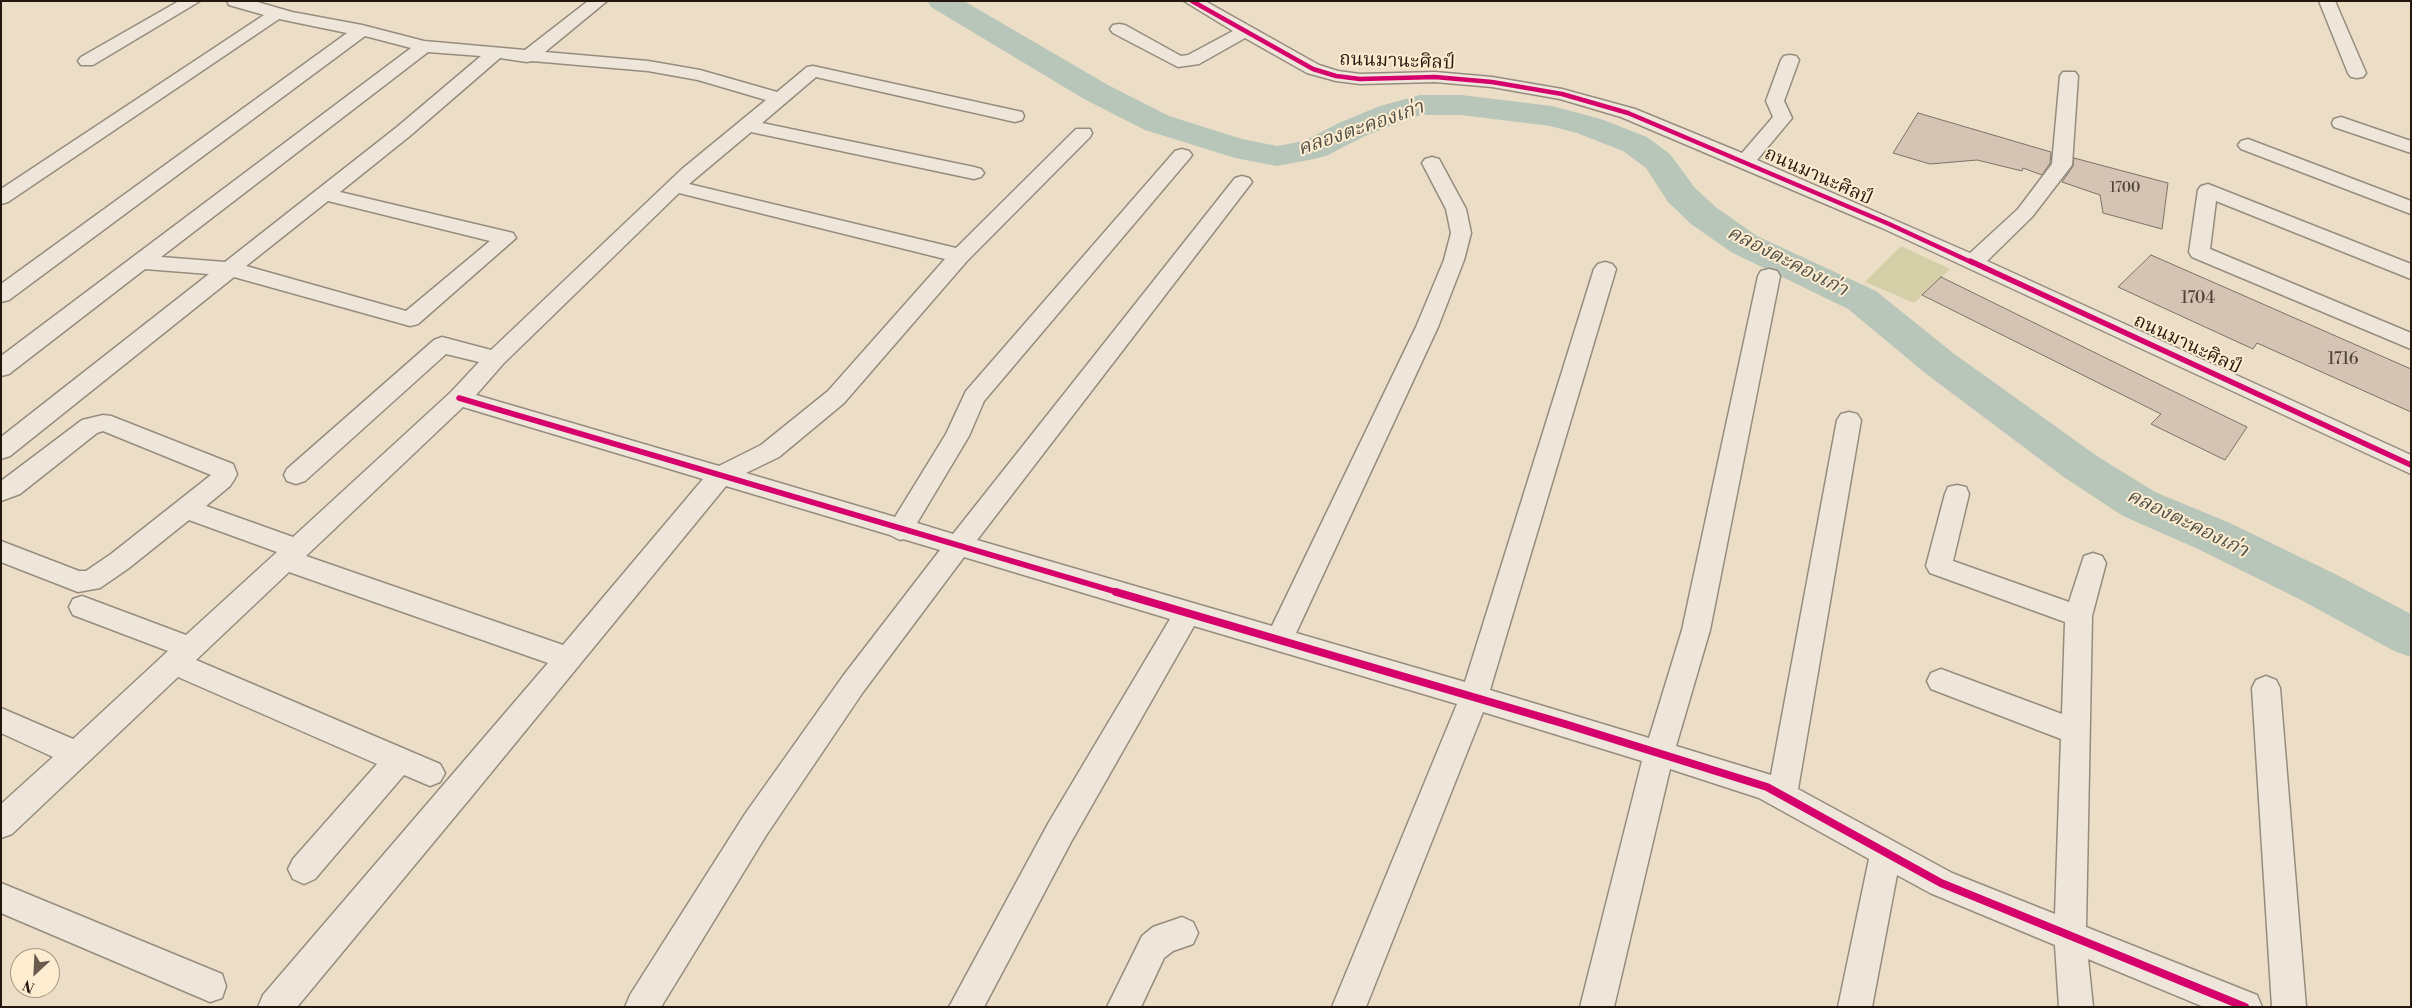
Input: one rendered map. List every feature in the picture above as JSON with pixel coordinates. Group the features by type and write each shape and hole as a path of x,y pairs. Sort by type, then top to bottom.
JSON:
{"street":[{"path":"87,62 192,1"},
{"path":"235,1 276,14 362,30 424,46 657,68 700,75 780,98"},
{"path":"527,57 599,1"},
{"name":"ถนนมานะศิลป์","path":"1192,1 1313,68 1336,76 1360,79 1444,77 1492,82 1562,94 1628,113 1745,162 1972,263 2411,465"},
{"path":"2327,1 2357,73"},
{"path":"1,198 276,14"},
{"path":"1119,29 1178,62 1193,60 1245,31"},
{"path":"1,295 362,30"},
{"path":"1,368 424,46"},
{"path":"1,450 231,269 495,53"},
{"path":"1745,162 1783,118 1776,99 1790,60"},
{"path":"1,824 459,398 495,359 675,186 746,125 813,72 1015,116"},
{"path":"1972,263 2025,214 2062,165 2069,76"},
{"path":"2341,123 2411,147"},
{"path":"746,125 974,173"},
{"path":"275,1007 462,787 720,476 770,451 836,397 960,256 1083,133"},
{"path":"2248,145 2411,208"},
{"path":"900,530 957,436 974,398 1182,155"},
{"path":"1279,640 1427,327 1454,260 1461,233 1456,209 1432,163"},
{"path":"642,1007 756,824 853,684 958,546 1242,182"},
{"path":"675,186 960,256"},
{"path":"2411,272 2208,190 2199,252 2411,342"},
{"path":"142,262 231,269 410,319 506,238 324,194"},
{"path":"1350,1007 1474,698 1605,269"},
{"path":"1597,1007 1658,753 1696,630 1769,276"},
{"path":"296,475 442,345 495,359"},
{"path":"459,398 900,530 1279,640 1767,787 1941,883 2245,1007"},
{"path":"1782,795 1849,420"},
{"path":"1,492 90,426 103,423 111,424 224,470 225,474 221,480 120,561 91,581 78,582 1,551"},
{"path":"1957,494 1939,566 2079,616"},
{"path":"195,512 292,554 556,654"},
{"path":"2076,1007 2070,936 2074,731 2079,616 2093,563"},
{"path":"82,607 398,761 430,773"},
{"path":"966,1007 1060,832 1187,614"},
{"path":"1941,681 2074,731"},
{"path":"2266,688 2289,1007"},
{"path":"1,720 77,754"},
{"path":"304,869 398,761"},
{"path":"1855,1007 1886,853"},
{"path":"1,898 210,986"},
{"path":"1124,1007 1153,947 1164,938 1182,932"}],"shaded area":[{"path":"1901,246 1950,269 1914,303 1865,282"}],"building":[{"path":"1918,113 2051,152 2050,163 2042,175 2023,168 2022,171 1977,160 1930,164 1893,153"},
{"path":"2074,158 2168,183 2162,229 2103,213 2100,195 2062,182 2073,166"},
{"path":"2151,255 2411,369 2411,412 2257,343 2253,349 2118,287"},
{"path":"1941,277 2247,427 2225,460 2151,424 2161,414 1922,295"}],"waterway":[{"name":"คลองตะคองเก่า","path":"942,1 1096,92 1157,123 1235,148 1277,156 1314,149 1353,129 1392,113 1420,105 1461,105 1552,116 1589,126 1635,144 1658,161 1670,175 1681,194 1704,216 1744,244 1793,269 1862,300 1939,363 2081,467 2139,504 2214,536 2320,588 2411,637"}],"cycle path":[{"path":"1192,1 1313,69 1336,76 1360,79 1435,77 1492,82 1562,94 1628,113 1889,224 2411,465"},
{"path":"459,398 1565,724 1767,787 1941,883 2245,1007"}]}
